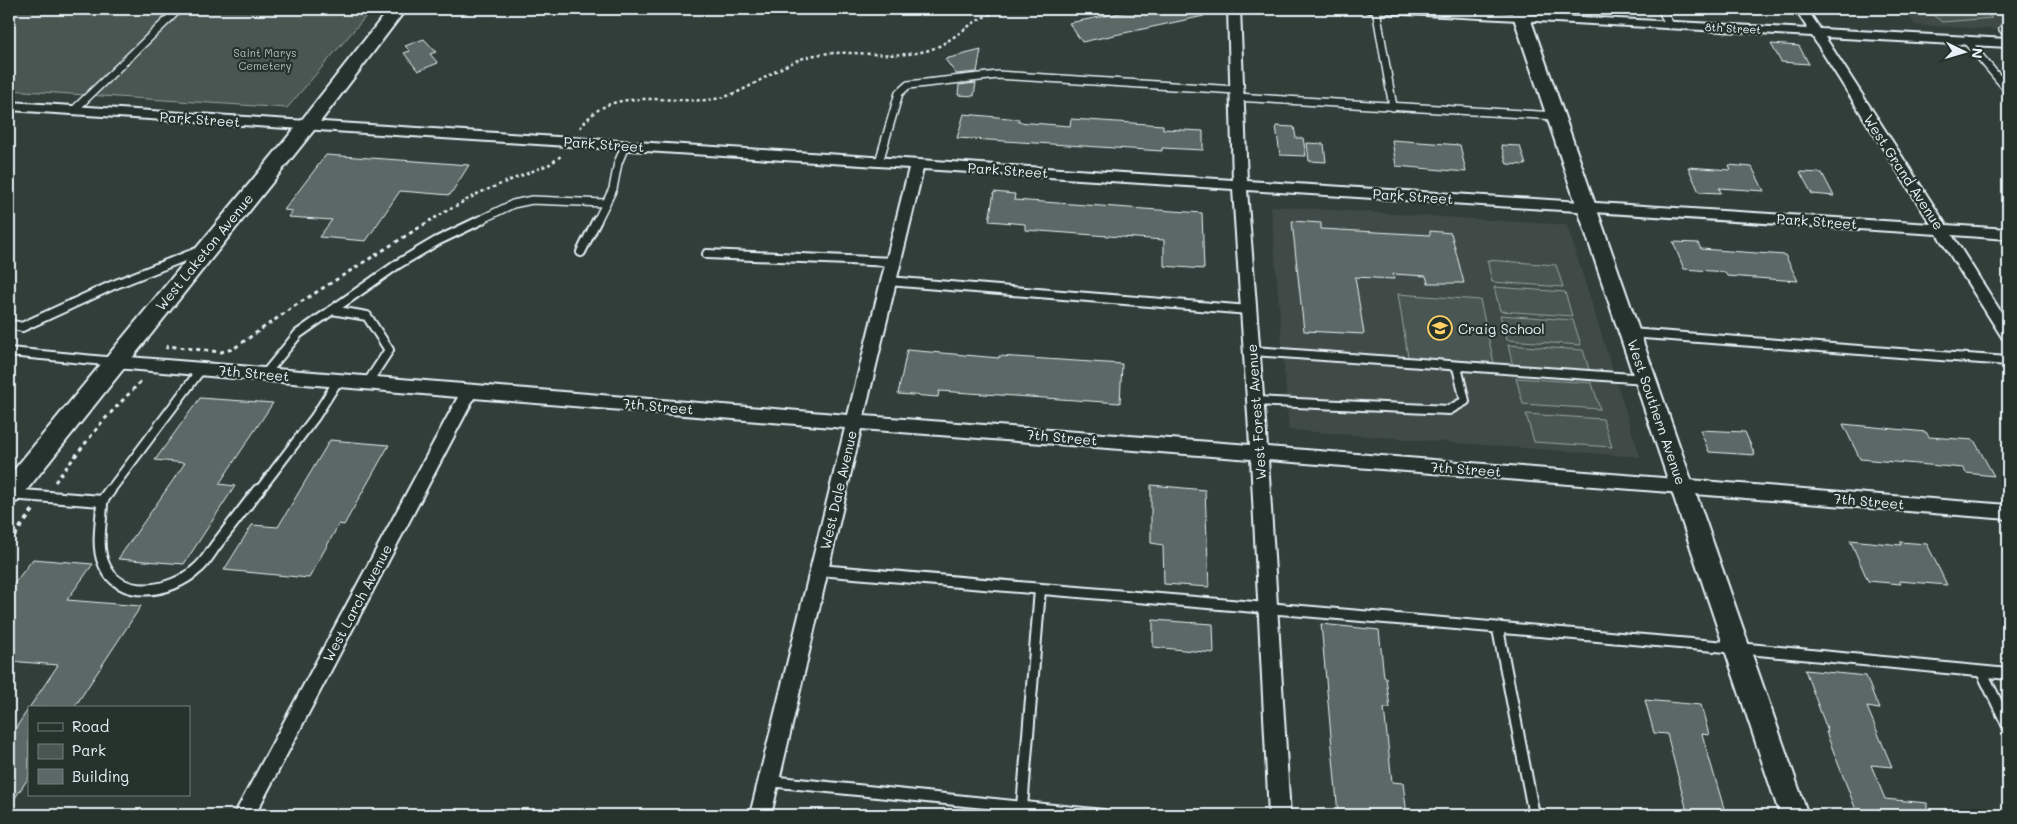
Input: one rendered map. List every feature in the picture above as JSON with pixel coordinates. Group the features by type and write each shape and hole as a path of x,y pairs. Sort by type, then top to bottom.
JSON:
{"main road":[{"name":"West Laketon Avenue","path":"9,494 307,126 398,9"}],"street":[{"name":"West Forest Avenue","path":"1234,9 1240,185 1259,453 1279,815"},
{"name":"8th Street","path":"1368,9 1520,13 1670,25 2008,43"},
{"name":"West Grand Avenue","path":"1801,9 2008,335"},
{"name":"West Southern Avenue","path":"1520,13 1683,485 1794,815"},
{"name":"Park Street","path":"9,106 2008,234"},
{"name":"West Dale Avenue","path":"760,815 916,164"},
{"name":"7th Street","path":"116,362 827,421 855,421 2008,512"},
{"name":"West Larch Avenue","path":"244,815 470,390"}],"lane":[{"path":"74,110 179,9"},
{"path":"1376,9 1394,107"},
{"path":"1660,9 1670,25"},
{"path":"2008,24 2003,29 2008,35"},
{"path":"1966,40 2008,90"},
{"path":"879,162 899,93 908,85 998,75 1394,107 1556,116"},
{"path":"581,252 613,189 618,163 625,146"},
{"path":"266,374 298,334 332,310 414,255 513,204 532,200 606,203"},
{"path":"9,324 22,327 57,309 207,248"},
{"path":"707,254 893,262"},
{"path":"888,281 1249,310"},
{"path":"332,310 367,316 388,350 368,382"},
{"path":"1630,334 2008,361"},
{"path":"1252,351 1457,367 1532,370 1646,380"},
{"path":"9,352 116,362"},
{"path":"1255,401 1449,410 1465,401 1457,367"},
{"path":"202,368 102,501 102,560 111,579 118,585 135,589 154,589 188,578 198,569 315,417 339,379"},
{"path":"9,494 102,501"},
{"path":"819,570 1738,648 2008,674"},
{"path":"1022,807 1040,590"},
{"path":"1498,629 1534,815"},
{"path":"1982,672 2008,726"},
{"path":"768,781 1103,815"}],"shaded area":[{"path":"1904,9 2008,9 2008,30 1915,25"},
{"name":"Craig School","path":"1271,206 1567,225 1640,457 1289,430"}],"green space":[{"name":"Saint Marys Cemetery","path":"9,9 372,9 287,108 9,90"},
{"path":"1925,9 1980,9 1992,18 1942,22"},
{"path":"1487,260 1556,265 1563,287 1492,282"},
{"path":"1494,287 1565,292 1572,316 1500,311"},
{"path":"1398,294 1480,300 1494,363 1408,357"},
{"path":"1500,315 1573,320 1581,345 1507,340"},
{"path":"1508,345 1583,350 1591,376 1514,371"},
{"path":"1516,378 1592,383 1600,409 1523,404"},
{"path":"1526,414 1603,419 1612,447 1534,442"}],"building":[{"path":"1140,9 1203,9 1204,16 1082,42 1069,23"},
{"path":"424,39 436,52 430,54 438,63 418,71 404,53 410,51 405,46"},
{"path":"1771,44 1799,46 1809,64 1781,62"},
{"path":"981,50 977,72 956,74 945,59"},
{"path":"976,83 974,96 958,95 959,85"},
{"path":"964,114 1019,119 1018,122 1070,126 1071,119 1163,125 1163,129 1203,131 1203,150 1162,148 1162,151 957,138"},
{"path":"1276,126 1294,127 1296,138 1303,138 1306,156 1280,155"},
{"path":"1392,140 1460,145 1466,172 1396,166"},
{"path":"1307,143 1324,144 1326,162 1309,161"},
{"path":"1501,145 1520,146 1526,165 1507,164"},
{"path":"326,155 469,165 450,195 400,191 366,241 319,237 332,220 288,217 293,211 284,210"},
{"path":"1729,165 1752,167 1764,191 1719,188 1721,193 1699,192 1688,167 1731,170"},
{"path":"1800,172 1822,173 1834,196 1812,194"},
{"path":"994,192 1015,194 1014,200 1202,213 1204,269 1164,266 1164,240 1025,230 1025,224 989,221"},
{"path":"1292,221 1321,223 1321,229 1430,235 1430,231 1451,233 1464,283 1428,283 1426,276 1393,274 1394,279 1355,277 1364,334 1304,331"},
{"path":"1673,242 1698,243 1701,249 1785,255 1798,281 1727,276 1725,272 1684,269"},
{"path":"907,350 999,358 999,356 1122,364 1120,403 939,391 938,397 898,394"},
{"path":"200,398 273,403 219,484 235,486 184,564 118,559 185,463 155,460"},
{"path":"1843,424 1926,432 1929,437 1974,440 1994,476 1966,473 1963,468 1860,459"},
{"path":"1700,430 1745,432 1755,455 1709,452"},
{"path":"330,440 389,445 344,525 339,524 309,578 224,570 252,525 278,527"},
{"path":"1151,485 1205,490 1209,587 1164,584 1163,545 1151,543"},
{"path":"1850,540 1901,545 1900,542 1927,544 1947,585 1899,581 1901,584 1868,581"},
{"path":"33,559 93,564 67,600 141,606 75,706 30,706 58,665 9,661 9,590"},
{"path":"1153,620 1213,624 1214,653 1153,647"},
{"path":"1321,624 1379,630 1384,677 1386,678 1390,708 1384,708 1392,782 1403,783 1407,815 1338,814"},
{"path":"1805,670 1866,676 1879,709 1867,707 1892,767 1871,765 1885,799 1927,803 1927,815 1858,815 1826,732 1828,732"},
{"path":"1645,700 1701,705 1709,735 1702,734 1726,815 1688,815 1667,734 1654,733"},
{"path":"28,710 28,778 9,807 9,738"}],"place":[{"name":"Craig School","path":"1440,328"}]}
